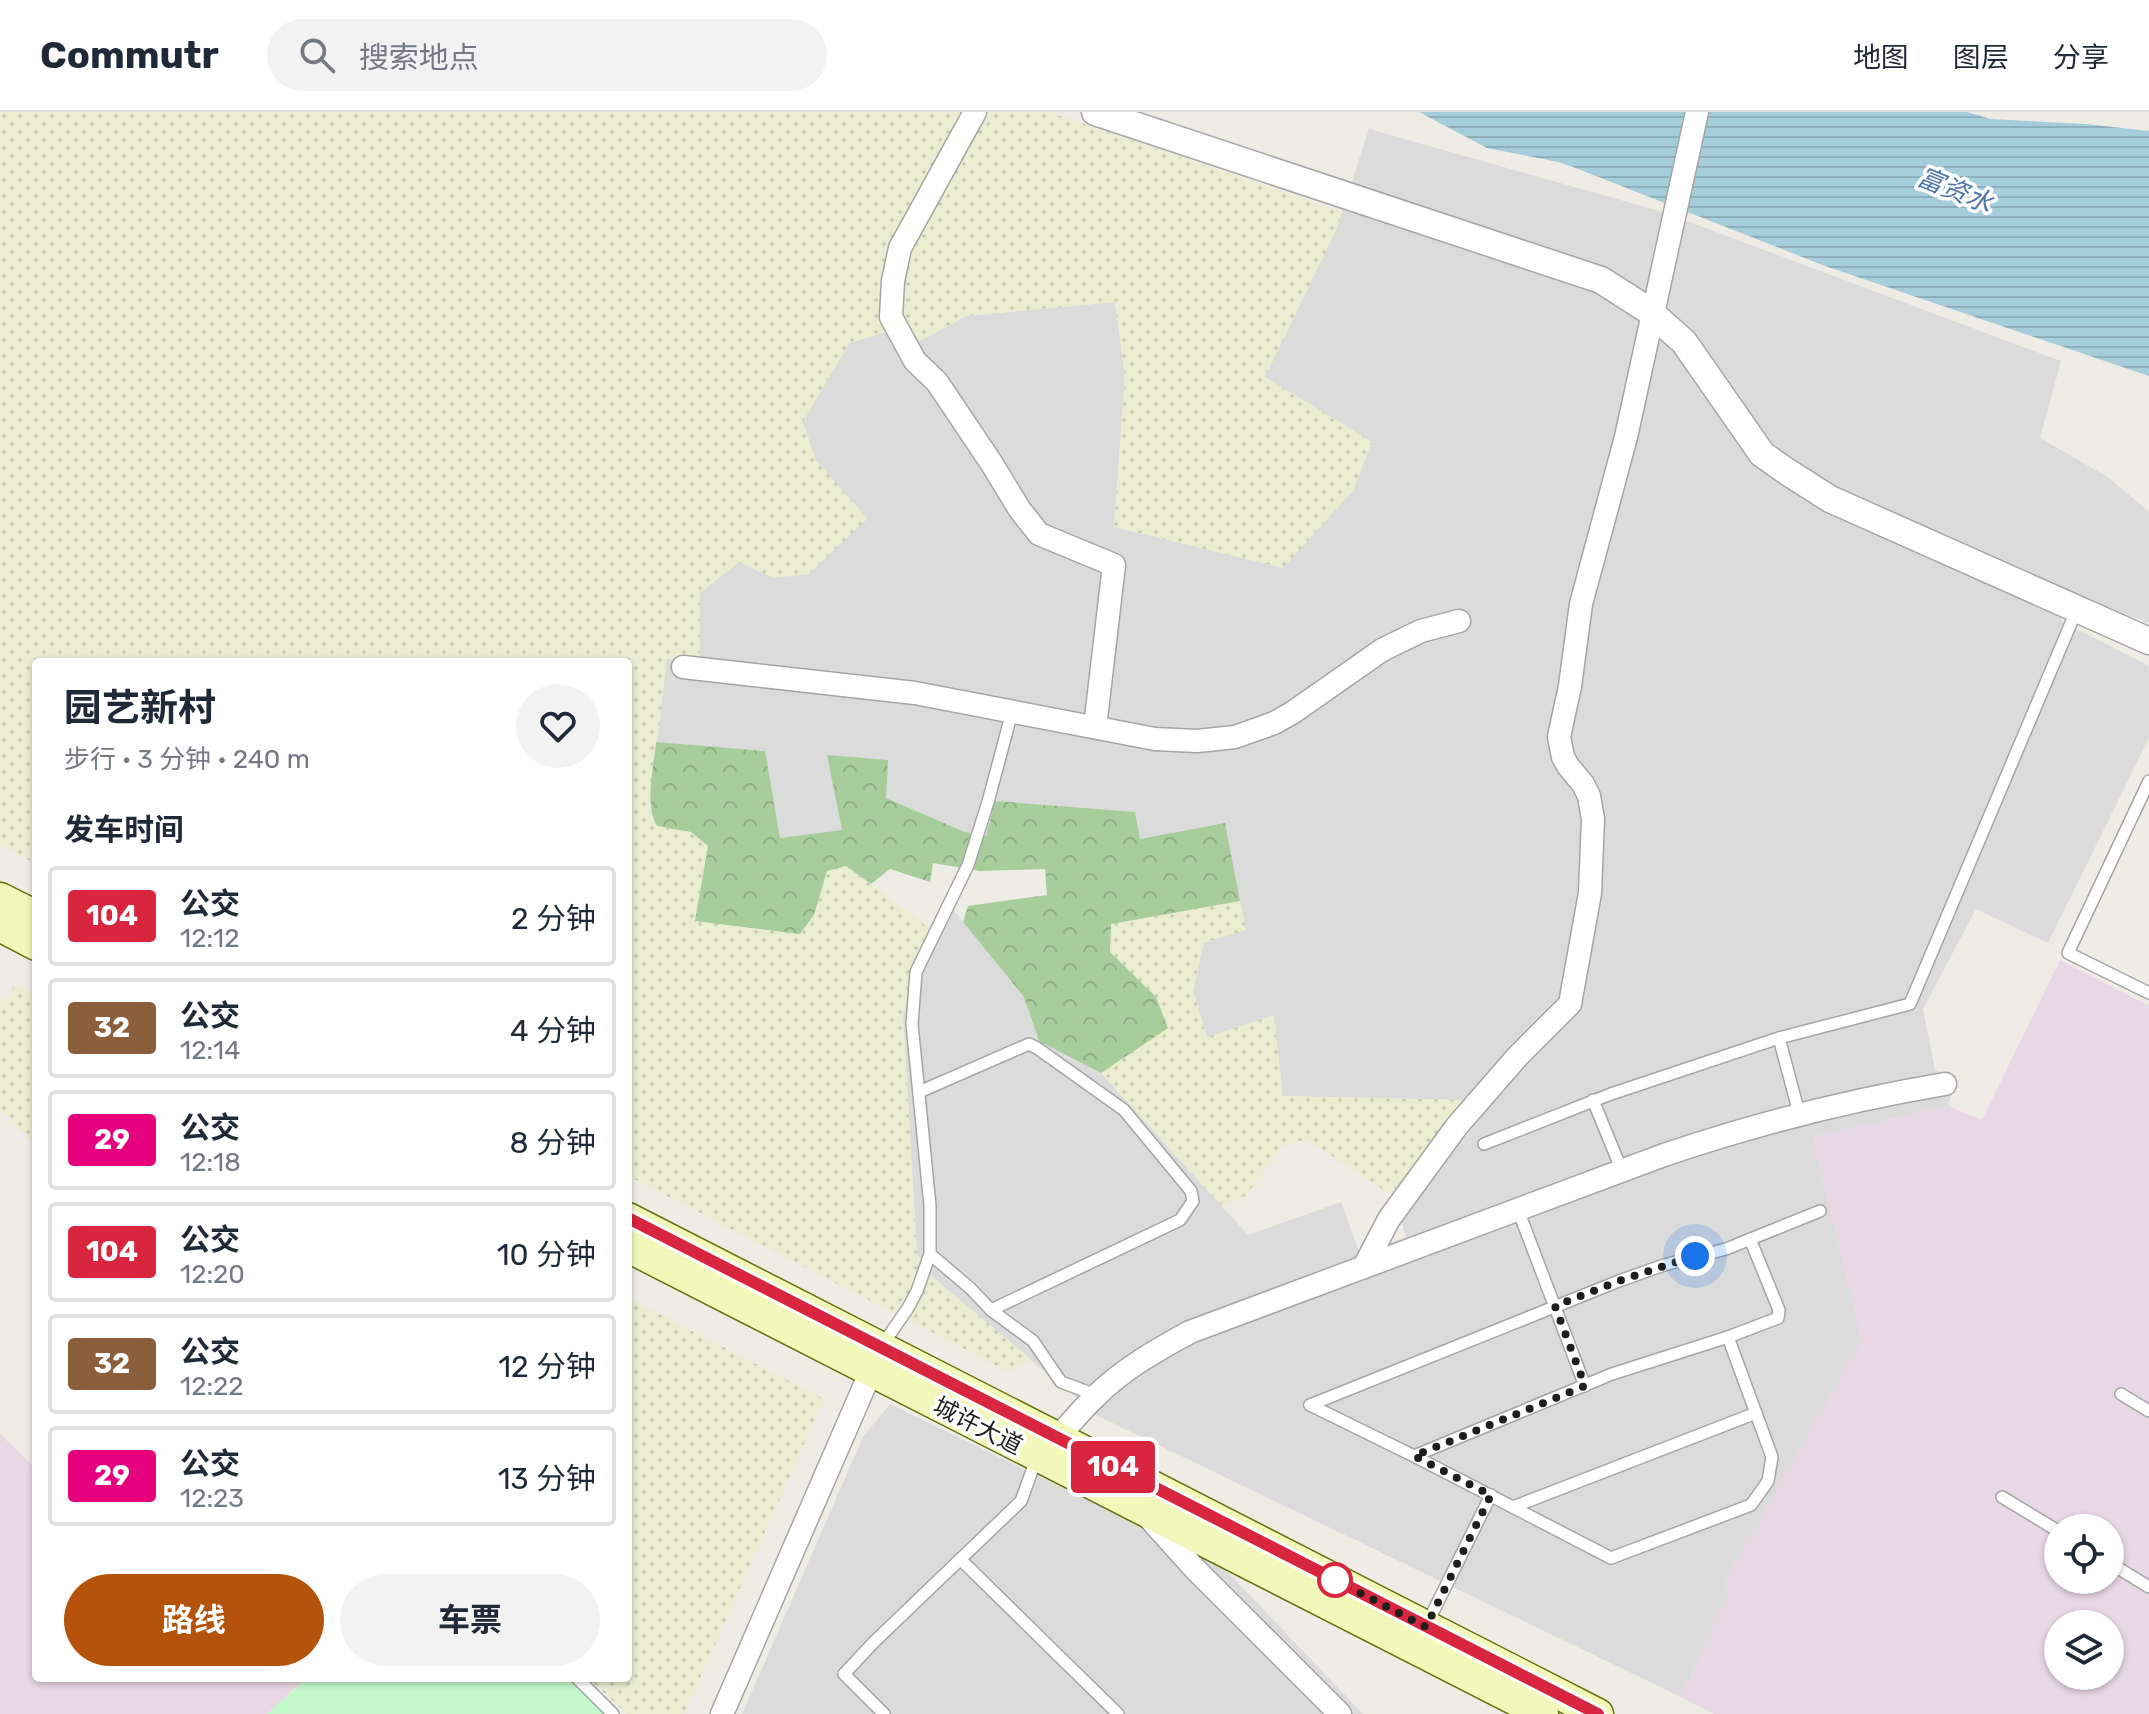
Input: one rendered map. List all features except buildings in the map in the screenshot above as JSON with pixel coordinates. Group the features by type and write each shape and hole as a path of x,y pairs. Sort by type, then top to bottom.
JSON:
{"main road":[{"path":"0,898 17,933"},
{"name":"城许大道","path":"632,1220 876,1359 1047,1447 1426,1627 1598,1714"},
{"name":"城许大道","path":"632,1249 876,1359"},
{"name":"城许大道","path":"1047,1447 1143,1510 1543,1714"}],"street":[{"path":"975,112 900,248 893,281 891,317 915,361 937,382 1020,510 1039,534 1114,565 1095,727"},
{"path":"1095,112 1601,280 1653,314 1684,342 1762,454 1786,471 1830,499 2149,641"},
{"path":"1364,1267 1389,1219 1457,1126 1517,1057 1570,1004 1590,893 1593,819 1589,796 1563,757 1559,737 1570,686 1581,604 1626,437 1697,112"},
{"path":"683,667 915,693 1176,741 1216,740 1274,723 1382,650 1421,631 1459,621"},
{"path":"1047,1447 1096,1395 1132,1366 1190,1332 1731,1132 1799,1113 1945,1084"},
{"path":"722,1714 876,1359"},
{"path":"1143,1510 1195,1569 1340,1714"}],"lane":[{"path":"1484,1144 1593,1100 1695,1064 1779,1038 1910,1004 2077,609"},
{"path":"876,1359 917,1291 930,1254 930,1206 912,1024 916,972 968,865 1012,712"},
{"path":"2149,781 2068,953 2149,993"},
{"path":"1779,1038 1799,1113"},
{"path":"919,1092 1029,1044 1124,1110 1191,1191 1193,1201 1180,1220 991,1310"},
{"path":"1593,1100 1622,1171"},
{"path":"1518,1210 1585,1386"},
{"path":"1728,1337 1772,1457 1768,1481 1751,1505 1611,1558 1310,1405 1641,1273 1726,1249 1820,1211"},
{"path":"1414,1456 1612,1374 1778,1318 1779,1310 1750,1239"},
{"path":"930,1254 991,1310 1033,1341 1061,1382 1096,1395"},
{"path":"2121,1394 2149,1411"},
{"path":"1513,1507 1756,1413"},
{"path":"884,1714 844,1674 1021,1501 1047,1447"},
{"path":"1426,1627 1491,1495"},
{"path":"2002,1497 2044,1522"},
{"path":"960,1559 1118,1714"},
{"path":"2124,1572 2149,1587"},
{"path":"581,1682 613,1714"}],"shaded area":[{"path":"1369,129 1663,212 2061,361 2040,438 2108,477 2149,512 2149,623 2073,594 2061,621 2149,666 2149,738 2048,943 1976,909 1923,1009 1935,1070 1957,1076 1948,1106 1813,1137 1862,1341 1726,1581 1729,1595 1681,1697 1098,1416 931,1276 917,1254 903,1015 929,928 951,907 1024,997 1039,1041 1101,1073 1248,1235 1341,1202 1360,1254 1406,1237 1401,1220 1493,1101 1282,1096 1207,1037 1193,991 1204,942 1140,839 994,801 986,836 965,832 886,798 828,755 842,830 780,838 656,742 667,658 700,658 700,593 739,562 774,578 867,518 815,460 802,422 849,343 900,328 911,346 966,316 1115,302 1125,377 1114,527 1264,377 1336,230"},
{"path":"2060,960 2149,1006 2149,1714 1714,1714 1681,1697 1729,1595 1726,1581 1862,1341 1813,1137 1948,1106 1982,1120"},
{"path":"890,1404 1221,1565 1363,1714 742,1714 863,1437"},
{"path":"0,1434 32,1465 32,1682 302,1682 267,1714 0,1714"}],"green space":[{"path":"0,112 1049,112 1342,212 1265,377 1372,442 1353,491 1283,568 1114,527 1125,377 1115,302 966,316 911,346 900,328 849,343 803,422 816,460 867,519 809,574 774,578 739,562 700,593 700,659 667,659 650,805 651,816 657,826 691,832 814,915 827,870 846,866 929,928 903,1015 917,1254 931,1276 1032,1360 1009,1372 632,1178 632,658 32,658 32,862 0,845"},
{"path":"656,742 765,751 780,838 842,830 827,755 888,760 886,798 965,832 986,836 995,801 1135,812 1140,839 1225,823 1240,901 1111,924 1110,952 1156,997 1168,1028 1101,1073 1039,1041 1024,997 963,922 968,906 1047,895 1045,869 980,871 933,863 930,882 890,869 871,884 846,866 827,871 814,915 800,934 695,921 708,846 691,832 657,826 650,797"},
{"path":"1240,901 1246,930 1203,943 1193,991 1207,1037 1274,1015 1283,1096 1469,1100 1390,1194 1306,1139 1279,1148 1247,1195 1223,1207 1101,1073 1168,1027 1156,997 1110,952 1111,923"},
{"path":"16,985 32,993 32,1142 0,1109 0,1004"},
{"path":"632,1300 824,1399 684,1714 627,1714 592,1682 632,1682"},
{"path":"303,1682 573,1682 605,1714 267,1714"}],"water":[{"name":"富资水","path":"1419,112 1967,112 1991,119 2149,131 2149,376 1825,266 1573,167 1487,148"}],"bus line":[{"name":"104","path":"632,1220 1598,1714"}],"route":[{"path":"1335,1580 1426,1627 1491,1495 1414,1456 1585,1386 1555,1306 1695,1256"}]}
